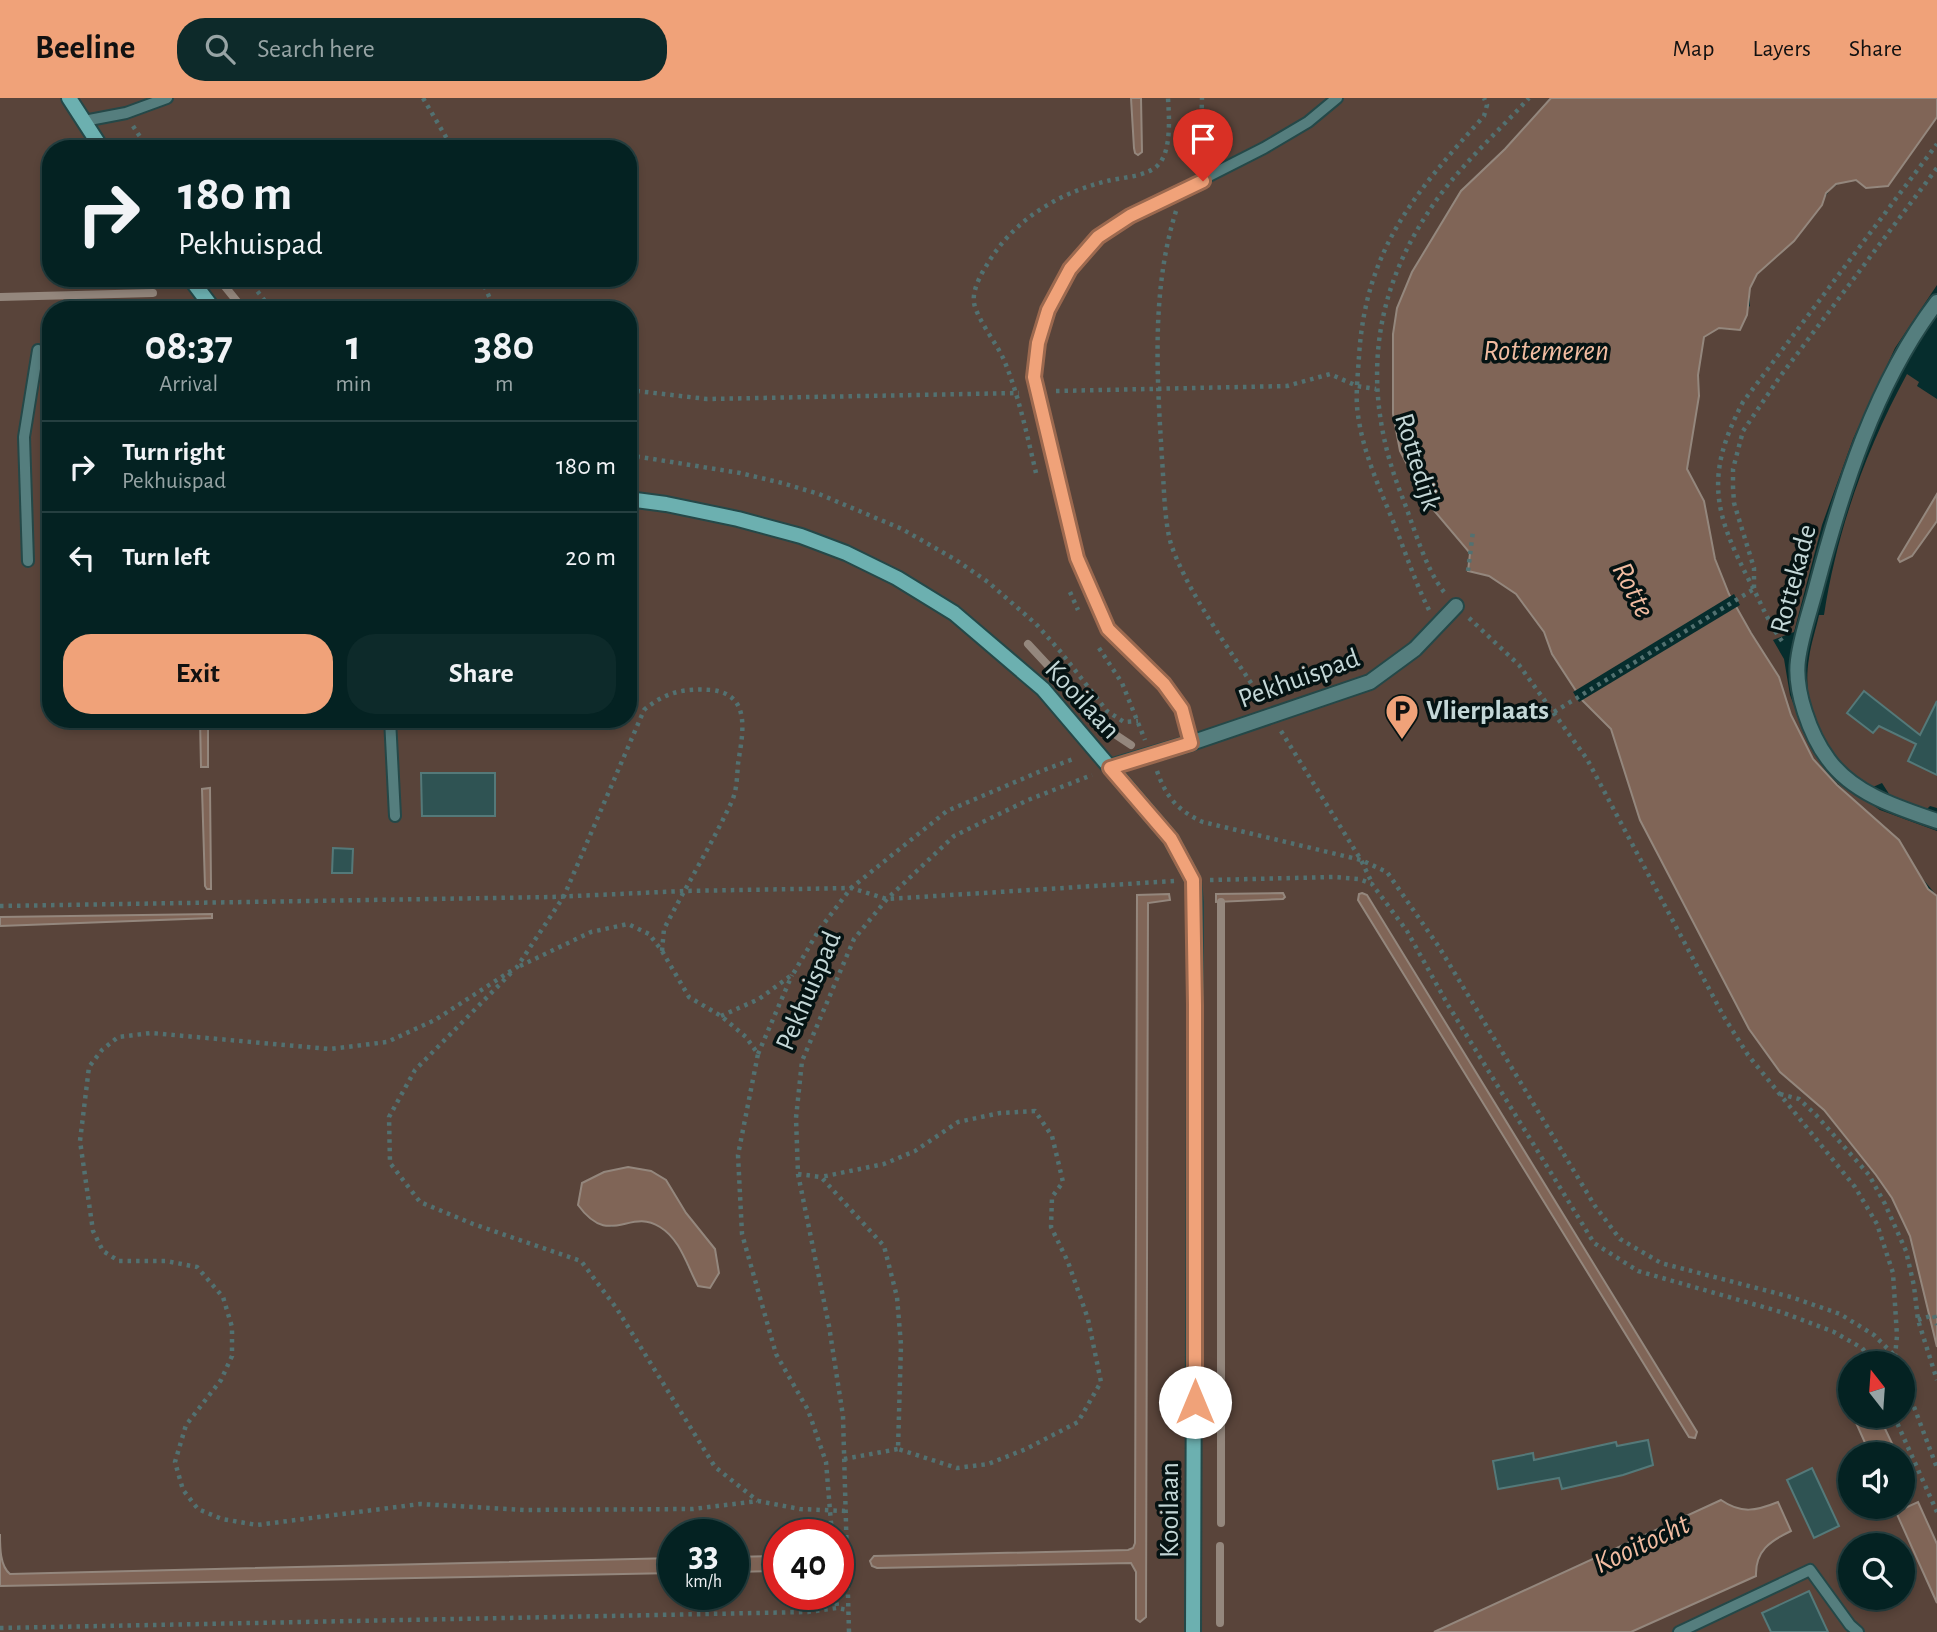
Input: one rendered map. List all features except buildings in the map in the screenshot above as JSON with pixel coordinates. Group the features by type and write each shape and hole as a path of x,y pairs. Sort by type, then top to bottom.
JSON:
{"street":[{"path":"69,98 96,140"},
{"name":"Rottekade","path":"1937,302 1916,330 1887,383 1844,489 1797,661 1805,713 1814,736 1829,761 1879,800 1937,821"},
{"name":"Kooilaan","path":"637,500 726,517 801,536 846,553 897,578 954,613 1044,689 1171,839 1193,880 1193,1632"},
{"name":"Pekhuispad","path":"1110,768 1370,682 1415,649 1456,606"}],"lane":[{"path":"84,121 126,113 167,98"},
{"path":"1191,743 1182,709 1164,684 1108,629 1077,558 1034,377 1038,343 1048,310 1070,269 1098,237 1130,216 1182,192 1264,148 1308,122 1337,98"},
{"path":"28,561 24,437 38,350"},
{"path":"390,728 395,816"},
{"path":"1679,1632 1810,1570 1858,1632"}],"path":[{"path":"423,98 448,140"},
{"path":"1051,202 1105,181 1137,175 1158,165 1169,130 1168,98"},
{"path":"1202,98 1201,131 1168,236 1157,340 1165,492 1171,543 1194,593 1361,860 1372,884 1407,931 1448,1004 1594,1243 1638,1270 1782,1312 1834,1332 1865,1351"},
{"path":"1438,627 1427,606 1368,457 1358,414 1361,332 1366,299 1380,258 1396,227 1429,177 1484,116 1487,105 1484,98"},
{"name":"Rottedijk","path":"1529,98 1444,190 1412,239 1399,265 1383,312 1376,389 1390,468 1438,584 1456,606 1519,665 1587,759 1724,1017 1748,1055 1855,1187 1877,1224 1893,1273 1896,1351"},
{"path":"1797,661 1779,636 1734,551 1717,496 1721,449 1743,402 1937,144"},
{"path":"1754,589 1754,568 1732,488 1733,469 1743,431 1779,378 1937,168"},
{"path":"254,287 265,301"},
{"path":"637,391 707,399 1287,386 1330,374 1357,386 1376,389"},
{"path":"1468,570 1473,530"},
{"path":"1554,712 1754,589"},
{"path":"637,724 643,710 657,699 676,691 699,689 720,691 737,702 744,724 733,798 664,929 662,951"},
{"path":"635,728 564,897 517,967 415,1070 389,1117 390,1163 420,1202 473,1224 581,1261 617,1309 715,1467 758,1501"},
{"name":"Kooilaan","path":"1151,754 1162,786 1171,801 1184,814 1225,829 1361,860"},
{"path":"831,1519 826,1462 808,1409 776,1354 742,1234 738,1155 758,1054 793,974 819,930 851,887 947,811 1080,757 1110,768"},
{"name":"Pekhuispad","path":"845,1519 843,1416 831,1339 798,1174 796,1118 802,1060 854,939 887,899 954,836 1028,800 1110,768"},
{"path":"1361,860 1387,872 1439,947 1595,1206 1620,1239 1661,1263 1791,1297 1840,1314 1874,1335 1890,1351"},
{"path":"0,906 564,897 851,887 887,899 1193,880 1334,877 1359,879 1372,884"},
{"path":"758,1054 746,1037 721,1016 689,998 649,934 628,924 591,932 517,967 435,1020 387,1042 330,1049 151,1033 118,1037 102,1050 89,1067 80,1141 93,1231 103,1251 119,1261 166,1261 197,1267 223,1297 232,1327 232,1356 221,1380 186,1425 175,1462 183,1490 198,1509 222,1519 257,1525 420,1504 524,1510 693,1509 758,1501 800,1509 845,1511"},
{"path":"721,1016 759,999 793,974"},
{"path":"1780,1094 1799,1100 1816,1115 1869,1175 1885,1204 1906,1251 1918,1320 1937,1380"},
{"path":"798,1174 821,1177 884,1164 915,1151 958,1122 1000,1113 1035,1111 1052,1136 1063,1182 1052,1197 1051,1227 1068,1262 1088,1320 1101,1382 1078,1422 1026,1449 988,1464 957,1468 898,1449 844,1459"},
{"path":"821,1177 884,1246 897,1297 901,1345 898,1449"},
{"path":"1918,1320 1934,1315 1937,1325"},
{"path":"1915,1410 1937,1468"},
{"path":"1899,1428 1937,1512"},
{"path":"0,1628 822,1610"},
{"name":"Pekhuispad","path":"848,1610 849,1632"}],"shaded area":[{"path":"0,98 1630,98 1459,264 1937,1205 1937,1632 0,1632 0,1586 658,1573 658,1610 749,1610 749,1572 763,1571 763,1610 854,1610 854,1519 763,1519 763,1556 749,1557 749,1519 658,1519 658,1558 10,1574 2,1562","holes":["666,1180 686,1213 688,1267 672,1238 652,1222 631,1222 610,1227"]},
{"path":"1937,117 1937,285 1895,348 1853,439 1822,525 1794,632 1773,640 1784,659 1790,695 1805,734 1814,752 1836,779 1880,810 1937,831 1937,896 1870,816 1813,759 1791,715 1779,677 1729,594 1715,559 1704,501 1687,469 1699,396 1698,375 1704,337 1750,306 1750,288 1757,274 1822,205 1833,187 1849,181 1888,186"},
{"path":"1907,374 1919,382 1917,386 1937,399 1937,494 1898,559 1937,521 1937,808 1930,806 1926,810 1891,797 1882,783 1873,787 1842,763 1820,733 1813,715 1807,678 1810,652 1819,615 1824,615 1845,521 1866,461"}],"water":[{"path":"1131,98 1141,98 1142,152 1138,155 1134,148"},
{"path":"1551,98 1937,98 1937,117 1888,186 1866,188 1856,180 1836,184 1826,193 1822,205 1794,241 1757,274 1750,288 1747,315 1740,330 1719,328 1704,337 1698,375 1699,396 1687,469 1704,501 1715,559 1729,594 1779,677 1791,715 1813,759 1837,785 1899,840 1928,889 1937,896 1937,1347 1910,1236 1892,1198 1824,1110 1780,1072 1749,1029 1640,820 1611,729 1582,700 1552,654 1544,632 1516,594 1489,576 1468,571 1470,553 1426,501 1400,451 1393,414 1393,334 1397,308 1412,272 1461,191 1505,149"},
{"path":"1937,494 1937,521 1912,556 1900,562 1898,559"},
{"path":"200,728 208,728 208,767 201,767"},
{"path":"210,788 211,889 207,889 202,789"},
{"path":"1283,893 1283,899 1216,902 1216,894"},
{"path":"1169,894 1170,900 1148,903 1146,1617 1140,1622 1136,1619 1136,1572 1131,1563 872,1566 870,1561 874,1556 1133,1548 1137,895"},
{"path":"1359,894 1367,895 1697,1432 1695,1438 1689,1437 1358,900"},
{"path":"212,914 212,918 0,926 0,917"},
{"path":"628,1167 651,1171 666,1180 686,1213 715,1249 719,1273 710,1288 698,1286 678,1246 660,1227 639,1221 610,1226 600,1224 589,1218 578,1205 582,1183 604,1172"},
{"path":"1858,1428 1885,1428 1891,1442 1865,1442"},
{"name":"Kooitocht","path":"1721,1500 1749,1510 1778,1502 1791,1531 1761,1553 1756,1576 1631,1632 1434,1632"},
{"path":"1918,1502 1937,1544 1937,1603 1915,1554 1915,1533 1905,1533 1899,1519 1915,1519 1915,1503"},
{"path":"0,1534 2,1562 10,1574 658,1558 658,1573 0,1586"},
{"path":"763,1556 763,1571 749,1572 749,1557"}],"pier":[{"path":"1734,594 1740,605 1579,702 1573,692"}],"waterway":[{"path":"225,287 237,301"},
{"path":"0,297 153,293"},
{"path":"1028,644 1107,729 1131,745"},
{"path":"1221,902 1221,1523"},
{"path":"1220,1546 1220,1623"}],"place":[{"name":"Vlierplaats","path":"1402,741"}],"route":[{"path":"1195,1402 1193,880 1171,839 1110,768 1191,743 1182,709 1164,684 1108,629 1077,558 1034,377 1038,343 1048,310 1070,269 1098,237 1130,216 1203,181"}],"water label":[{"name":"Rottemeren","path":"1546,351"},
{"name":"Rotte","path":"1633,590"}]}
